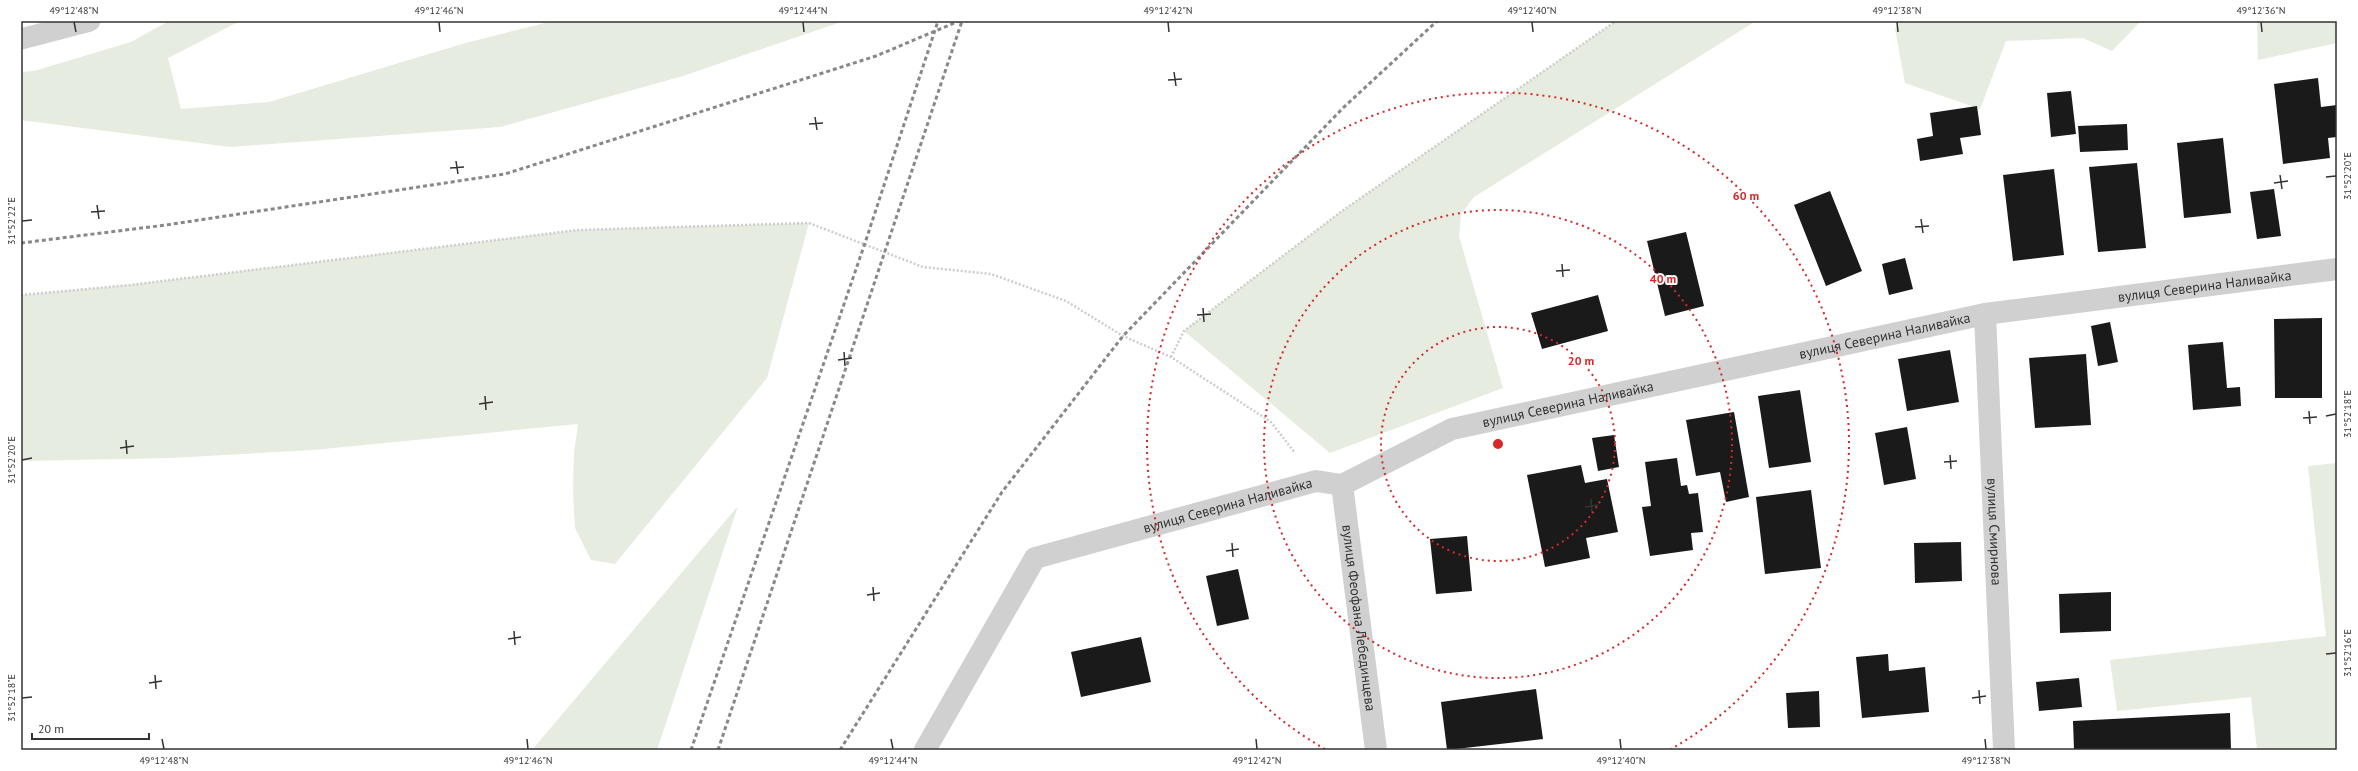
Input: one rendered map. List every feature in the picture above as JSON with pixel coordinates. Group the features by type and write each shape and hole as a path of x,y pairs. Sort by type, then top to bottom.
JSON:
{"street":[{"name":"вулиця Северина Наливайка","path":"925,750 1034,558 1316,481 1342,485 1452,430 1985,314 2337,269"},
{"name":"вулиця Смирнова","path":"1985,314 2004,750"},
{"name":"вулиця Феофана Лебединцева","path":"1342,485 1376,750"}],"lane":[{"path":"21,39 90,21"}],"path":[{"path":"1170,357 1184,331 1342,211 1616,21"},
{"path":"21,295 138,284 578,230 809,223 923,267 991,274 1058,298 1123,336 1170,357 1271,422 1316,481"}],"shaded area":[{"path":"169,21 240,21 168,58 181,109 269,102 462,44 553,21 844,21 683,76 500,127 230,147 21,120 21,72 34,71 131,42"},
{"path":"1616,21 1756,21 1474,197 1461,214 1459,236 1503,388 1330,453 1184,331 1342,211"},
{"path":"1899,21 2141,21 2112,51 2083,38 2006,41 1980,109 1905,83 1895,29"},
{"path":"2257,21 2337,21 2337,43 2258,60"},
{"path":"809,223 767,378 615,564 591,560 575,528 573,494 574,452 578,424 313,450 171,458 21,461 21,295 130,285 578,230"},
{"path":"2337,463 2337,750 2257,750 2251,697 2117,711 2110,660 2326,636 2308,466"},
{"path":"738,506 657,750 532,750"}],"building":[{"path":"2318,78 2321,107 2337,105 2337,137 2328,138 2330,158 2283,164 2274,84"},
{"path":"2071,91 2076,134 2051,137 2047,93"},
{"path":"1977,106 1981,135 1960,138 1963,154 1920,161 1917,139 1933,136 1930,113"},
{"path":"2127,124 2128,150 2080,152 2078,126"},
{"path":"2223,138 2231,213 2184,218 2177,143"},
{"path":"2137,163 2146,248 2098,252 2089,167"},
{"path":"2054,169 2064,255 2013,261 2003,175"},
{"path":"2274,189 2281,236 2257,239 2250,192"},
{"path":"1830,191 1862,271 1826,286 1794,205"},
{"path":"1686,232 1704,306 1665,316 1647,241"},
{"path":"1905,258 1913,289 1889,295 1882,264"},
{"path":"1598,295 1608,331 1542,349 1531,313"},
{"path":"2322,318 2322,398 2275,398 2274,319"},
{"path":"2110,322 2118,362 2098,366 2091,326"},
{"path":"2223,342 2227,388 2240,387 2241,406 2193,410 2188,345"},
{"path":"1950,350 1959,402 1907,411 1898,359"},
{"path":"2086,354 2091,425 2035,428 2029,358"},
{"path":"1800,390 1811,462 1769,468 1758,396"},
{"path":"1734,412 1749,497 1726,502 1720,472 1696,476 1686,420"},
{"path":"1907,427 1916,479 1884,485 1875,433"},
{"path":"1614,435 1619,467 1598,471 1592,438"},
{"path":"1677,458 1681,486 1687,485 1689,494 1698,493 1703,532 1691,533 1693,550 1650,556 1642,507 1651,506 1645,462"},
{"path":"1581,465 1585,483 1607,479 1618,532 1586,538 1590,558 1545,567 1527,475"},
{"path":"1811,490 1821,568 1765,574 1756,497"},
{"path":"1467,536 1472,591 1436,594 1430,539"},
{"path":"1961,542 1962,581 1915,583 1914,543"},
{"path":"1238,569 1249,619 1217,626 1206,576"},
{"path":"2111,592 2111,631 2060,633 2059,594"},
{"path":"1141,637 1151,682 1081,697 1071,652"},
{"path":"1888,654 1889,671 1925,667 1929,712 1862,718 1856,657"},
{"path":"2079,678 2082,707 2039,711 2036,682"},
{"path":"1536,689 1543,739 1447,750 1441,702"},
{"path":"1819,691 1820,727 1788,728 1786,693"},
{"path":"2230,713 2231,750 2074,750 2073,721"}],"railway":[{"path":"691,750 865,243 938,21"},
{"path":"21,243 166,225 505,174 876,56 959,21"},
{"path":"718,750 962,21"},
{"path":"840,750 1002,492 1123,336 1343,108 1437,21"}]}
